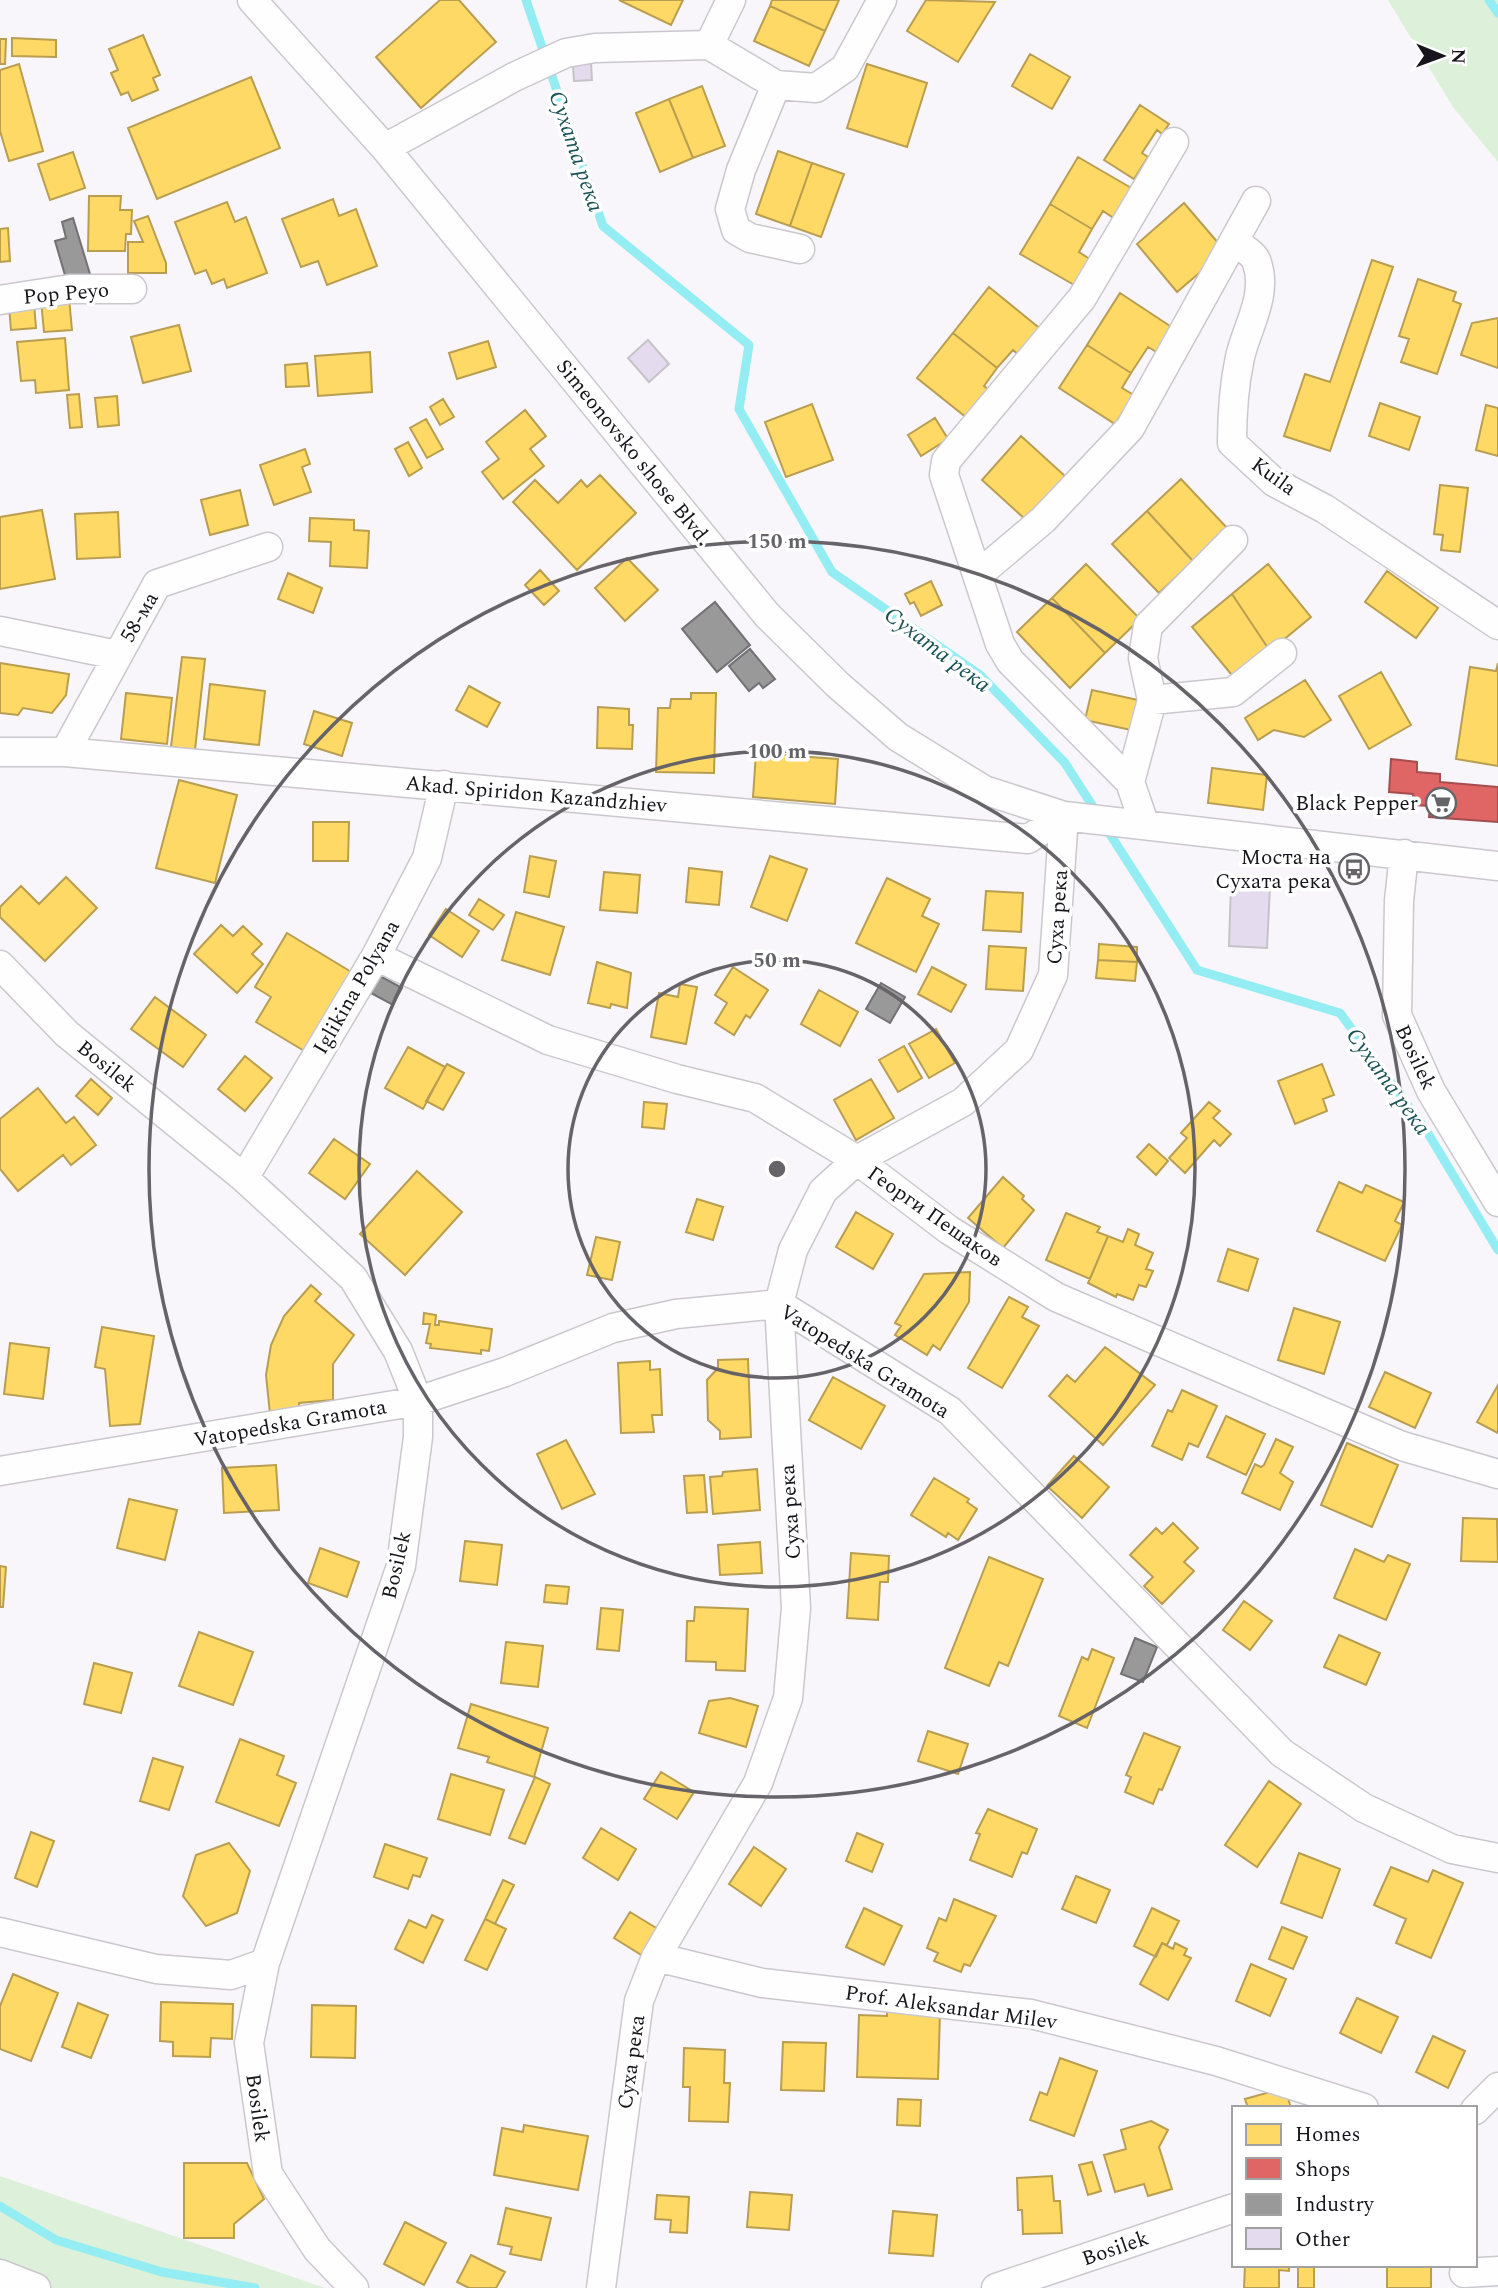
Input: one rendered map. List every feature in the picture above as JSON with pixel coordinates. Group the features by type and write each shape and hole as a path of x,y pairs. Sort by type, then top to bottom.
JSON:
{"street":[{"name":"Simeonovsko shose Blvd.","path":"252,0 385,148 767,615 838,685 898,737 984,790 1064,816 1144,823 1498,866"},
{"path":"709,45 731,0"},
{"path":"385,148 514,77 566,53 595,48 709,45 776,85 816,88 845,68 882,0"},
{"path":"776,85 741,170 730,209 736,230 750,237 800,249"},
{"path":"1144,823 1130,782 1010,661 1000,644 944,475 946,461 1082,298 1174,142"},
{"path":"979,575 1043,520 1130,428 1256,201"},
{"name":"Kuila","path":"1234,241 1257,260 1260,278 1258,303 1240,356 1232,407 1232,443 1274,482 1325,509 1498,625"},
{"name":"Pop Peyo","path":"0,300 70,289 132,289"},
{"path":"1130,782 1152,700 1143,658 1148,626 1233,540"},
{"name":"58-ма","path":"65,752 157,584 268,547"},
{"path":"0,631 117,655"},
{"path":"1152,700 1233,692 1282,653"},
{"name":"Akad. Spiridon Kazandzhiev","path":"0,752 65,752 1028,839 1064,816"},
{"name":"Iglikina Polyana","path":"244,1178 376,956 426,858 444,785"},
{"name":"Суха река","path":"601,2288 639,2001 656,1958 758,1783 788,1698 796,1608 779,1304 793,1250 823,1191 857,1160 963,1102 1019,1050 1053,975 1064,816"},
{"name":"Bosilek","path":"1404,854 1399,901 1396,1015 1431,1091 1498,1202"},
{"name":"Георги Пешаков","path":"376,956 548,1040 677,1079 755,1098 857,1160 949,1230 1056,1297 1402,1446 1498,1474"},
{"name":"Bosilek","path":"0,965 67,1034 244,1178 353,1278 398,1351 418,1401 418,1437 401,1566 265,1963 249,2043 268,2174 317,2249 354,2288"},
{"name":"Vatopedska Gramota","path":"0,1471 418,1401 505,1372 613,1328 676,1314 779,1304 950,1411 1282,1752 1364,1808 1452,1849 1498,1858"},
{"path":"0,1933 156,1969 231,1975 265,1963"},
{"name":"Prof. Aleksandar Milev","path":"656,1958 762,1983 1031,2014 1216,2061 1358,2106"},
{"path":"1477,2108 1498,2087"},
{"name":"Bosilek","path":"996,2288 1232,2209"},
{"path":"1465,2275 1498,2271"},
{"path":"0,2274 36,2288"}],"green space":[{"path":"1388,0 1498,0 1498,162 1453,107"},
{"path":"0,2176 325,2288 0,2288"}],"building: Homes":[{"path":"440,0 459,0 496,42 421,108 376,57"},
{"path":"619,0 683,0 671,25"},
{"path":"772,0 839,0 825,31 770,6"},
{"path":"926,0 995,2 958,62 907,31"},
{"path":"770,6 825,31 809,66 754,41"},
{"path":"143,35 160,75 153,78 158,90 132,101 128,92 121,95 111,73 118,70 109,49"},
{"path":"12,38 56,40 56,57 12,56"},
{"path":"0,39 6,39 5,64 0,64"},
{"path":"1030,54 1070,77 1052,109 1012,86"},
{"path":"19,64 43,151 9,161 0,131 0,70"},
{"path":"867,64 927,83 907,147 847,128"},
{"path":"251,77 280,148 157,199 128,128"},
{"path":"702,86 725,146 693,158 669,99"},
{"path":"669,99 693,158 660,172 636,113"},
{"path":"1140,105 1169,124 1162,134 1157,130 1142,153 1148,157 1134,179 1104,160"},
{"path":"778,151 812,163 790,226 756,214"},
{"path":"73,152 85,188 50,200 38,164"},
{"path":"1078,157 1133,189 1115,219 1103,211 1092,229 1050,204"},
{"path":"812,163 844,174 821,237 790,226"},
{"path":"89,196 121,196 120,210 132,210 131,234 126,234 125,251 88,251"},
{"path":"333,199 339,216 356,209 377,266 327,285 318,261 301,267 282,219"},
{"path":"227,202 235,222 246,217 267,273 227,288 224,279 212,284 206,270 195,274 175,222"},
{"path":"1184,203 1225,251 1177,292 1137,244"},
{"path":"1050,204 1092,229 1079,252 1091,260 1076,286 1020,254"},
{"path":"148,216 166,263 166,273 128,273 128,242 143,242 134,221"},
{"path":"8,228 10,261 0,262 0,229"},
{"path":"1372,260 1393,267 1330,451 1284,436 1305,374 1330,382"},
{"path":"1418,279 1456,292 1453,301 1461,304 1437,374 1401,362 1409,339 1399,336"},
{"path":"989,287 1043,331 1022,358 1013,350 997,368 953,333"},
{"path":"1120,293 1173,328 1158,353 1148,347 1131,373 1087,345"},
{"path":"69,298 72,330 44,332 41,300"},
{"path":"34,304 36,328 11,330 9,306"},
{"path":"1498,318 1498,368 1461,355 1472,323"},
{"path":"179,325 191,371 143,383 131,337"},
{"path":"953,333 997,368 984,386 994,394 972,422 917,378"},
{"path":"65,338 69,390 36,393 35,380 21,381 17,342"},
{"path":"488,341 496,367 457,379 449,353"},
{"path":"1087,345 1131,373 1122,388 1134,395 1115,424 1059,388"},
{"path":"370,352 372,392 318,396 315,356"},
{"path":"307,363 309,386 286,387 285,365"},
{"path":"79,394 82,427 70,428 67,395"},
{"path":"117,396 119,425 98,427 95,398"},
{"path":"443,399 454,417 440,425 430,407"},
{"path":"1380,403 1420,417 1409,450 1369,436"},
{"path":"812,404 833,460 786,477 765,422"},
{"path":"1486,405 1498,408 1498,456 1476,450"},
{"path":"525,410 546,436 530,449 544,466 503,499 482,472 499,459 486,442"},
{"path":"935,418 948,439 921,456 908,435"},
{"path":"426,419 443,449 427,458 410,428"},
{"path":"1021,436 1065,476 1026,520 982,480"},
{"path":"408,442 422,468 409,476 395,449"},
{"path":"305,449 310,464 302,467 311,492 274,505 260,465"},
{"path":"600,475 636,513 577,570 513,502 535,480 558,503 581,480 587,487"},
{"path":"1181,479 1228,529 1193,561 1147,511"},
{"path":"1440,485 1468,488 1460,552 1441,550 1443,535 1434,534"},
{"path":"240,490 248,525 210,535 201,500"},
{"path":"42,510 55,579 0,589 0,517"},
{"path":"1147,511 1193,561 1159,593 1112,544"},
{"path":"118,512 120,557 77,559 75,514"},
{"path":"310,518 354,520 354,530 369,531 367,568 330,566 331,542 309,541"},
{"path":"627,558 658,590 625,621 595,588"},
{"path":"1086,564 1140,619 1105,653 1052,598"},
{"path":"1268,564 1311,617 1270,651 1232,594"},
{"path":"540,570 559,591 544,605 525,585"},
{"path":"1387,571 1438,608 1416,638 1365,602"},
{"path":"288,573 322,588 313,613 278,599"},
{"path":"931,581 942,605 921,616 914,602 910,604 905,594"},
{"path":"1232,594 1270,651 1236,680 1192,627"},
{"path":"1052,598 1105,653 1070,688 1017,632"},
{"path":"182,657 205,659 195,750 171,747"},
{"path":"0,663 69,674 66,695 52,713 23,708 18,715 0,713"},
{"path":"1498,663 1498,766 1456,759 1470,667 1496,671"},
{"path":"1381,672 1411,725 1369,749 1339,696"},
{"path":"1305,680 1331,720 1304,737 1274,730 1258,740 1245,718"},
{"path":"210,684 265,691 259,745 204,739"},
{"path":"469,686 500,703 487,727 456,710"},
{"path":"1092,690 1138,700 1131,730 1085,720"},
{"path":"126,693 172,698 167,744 121,739"},
{"path":"691,693 716,693 714,773 656,772 658,708 670,708 671,699 691,699"},
{"path":"598,707 629,709 629,725 633,725 632,749 597,748"},
{"path":"314,711 352,723 342,756 304,744"},
{"path":"756,753 838,759 835,804 753,797"},
{"path":"1212,768 1267,775 1263,810 1208,803"},
{"path":"179,780 237,795 215,883 156,868"},
{"path":"313,822 349,822 348,861 313,861"},
{"path":"530,856 556,861 549,897 524,892"},
{"path":"770,856 807,869 787,921 751,907"},
{"path":"689,868 722,872 719,905 686,902"},
{"path":"604,872 640,875 637,913 600,910"},
{"path":"66,877 97,908 45,961 0,917 0,907 21,886 39,904"},
{"path":"887,878 930,899 922,916 939,924 916,972 856,943"},
{"path":"986,891 1023,893 1021,932 983,930"},
{"path":"479,899 504,915 493,930 469,915"},
{"path":"446,909 479,931 462,957 429,935"},
{"path":"516,912 564,927 550,975 502,960"},
{"path":"221,925 233,936 243,926 262,944 252,954 263,964 237,993 194,954"},
{"path":"287,933 353,973 306,1052 256,1022 271,997 255,987"},
{"path":"1099,944 1137,947 1137,962 1098,960"},
{"path":"989,946 1026,948 1023,991 986,989"},
{"path":"1098,960 1137,962 1135,981 1096,978"},
{"path":"597,962 631,973 627,1008 611,1004 610,1008 588,1003"},
{"path":"733,967 768,990 750,1018 746,1015 734,1035 715,1023 727,1003 715,995"},
{"path":"932,967 966,985 951,1012 918,994"},
{"path":"680,984 697,987 686,1044 651,1037 659,993 678,997"},
{"path":"819,990 858,1012 840,1046 801,1024"},
{"path":"155,997 206,1035 183,1067 131,1029"},
{"path":"936,1029 955,1063 929,1078 909,1044"},
{"path":"904,1046 922,1078 898,1092 879,1060"},
{"path":"408,1047 445,1067 423,1109 385,1088"},
{"path":"245,1056 272,1078 245,1111 218,1089"},
{"path":"447,1064 464,1073 443,1110 426,1101"},
{"path":"1322,1064 1334,1095 1323,1099 1327,1111 1295,1124 1278,1081"},
{"path":"91,1079 112,1098 98,1115 76,1096"},
{"path":"871,1079 894,1118 856,1140 834,1100"},
{"path":"38,1088 66,1123 74,1117 96,1145 71,1165 63,1155 18,1191 0,1169 0,1119"},
{"path":"644,1102 667,1104 664,1129 642,1127"},
{"path":"1209,1102 1220,1111 1213,1118 1231,1134 1220,1146 1214,1140 1185,1173 1169,1158 1187,1138 1181,1133"},
{"path":"334,1139 370,1164 345,1199 309,1173"},
{"path":"1149,1144 1168,1161 1156,1175 1137,1157"},
{"path":"417,1171 462,1212 405,1275 360,1234"},
{"path":"1003,1177 1024,1196 1022,1199 1034,1210 1003,1248 968,1218"},
{"path":"1339,1182 1362,1193 1366,1185 1404,1202 1395,1221 1402,1225 1385,1261 1317,1231"},
{"path":"697,1199 723,1207 713,1240 686,1232"},
{"path":"856,1212 893,1234 873,1269 836,1247"},
{"path":"1066,1213 1100,1227 1097,1232 1108,1236 1090,1279 1046,1260"},
{"path":"1128,1229 1139,1234 1135,1245 1153,1253 1146,1269 1153,1271 1146,1287 1139,1285 1133,1300 1117,1294 1116,1297 1088,1283 1108,1236 1123,1242"},
{"path":"596,1237 620,1242 612,1280 587,1275"},
{"path":"1228,1249 1258,1259 1248,1291 1218,1281"},
{"path":"970,1272 969,1302 940,1350 933,1345 927,1355 895,1335 901,1326 895,1323 924,1274"},
{"path":"311,1285 321,1294 315,1301 354,1335 333,1364 333,1400 299,1403 300,1411 270,1414 266,1375 271,1345 284,1316"},
{"path":"1009,1297 1028,1307 1022,1317 1039,1326 1002,1388 968,1368"},
{"path":"1294,1308 1340,1322 1324,1374 1278,1360"},
{"path":"424,1313 436,1315 435,1325 439,1325 439,1321 492,1329 489,1351 481,1350 481,1354 430,1348 431,1344 426,1343 430,1324 423,1324"},
{"path":"102,1327 154,1336 140,1424 110,1426 105,1369 95,1367"},
{"path":"10,1343 49,1348 43,1399 4,1394"},
{"path":"1105,1347 1155,1385 1103,1445 1049,1396 1067,1375 1075,1382"},
{"path":"748,1359 751,1437 720,1439 720,1431 708,1420 707,1380 718,1368 718,1360"},
{"path":"650,1361 650,1370 660,1369 662,1415 652,1415 654,1432 621,1433 618,1363"},
{"path":"1385,1372 1431,1393 1415,1428 1369,1407"},
{"path":"833,1377 885,1406 861,1449 809,1420"},
{"path":"1498,1385 1498,1433 1477,1422"},
{"path":"1182,1390 1217,1406 1198,1447 1189,1443 1182,1460 1152,1446 1168,1410 1172,1412"},
{"path":"1226,1416 1265,1434 1246,1475 1207,1457"},
{"path":"1276,1439 1293,1447 1280,1473 1293,1482 1280,1510 1242,1493 1255,1464 1261,1467 1264,1465"},
{"path":"566,1440 595,1494 562,1509 537,1454"},
{"path":"1347,1443 1398,1465 1372,1527 1321,1505"},
{"path":"1074,1456 1109,1487 1082,1518 1047,1486"},
{"path":"276,1465 279,1510 224,1513 222,1468"},
{"path":"757,1469 760,1510 713,1514 710,1477 722,1476 723,1472"},
{"path":"704,1475 707,1512 687,1513 684,1476"},
{"path":"934,1478 969,1499 967,1502 977,1509 958,1540 948,1533 946,1537 911,1515"},
{"path":"129,1499 177,1510 165,1560 117,1548"},
{"path":"1463,1518 1497,1519 1498,1562 1461,1561"},
{"path":"1173,1523 1198,1548 1184,1562 1194,1571 1162,1604 1144,1586 1153,1577 1130,1555 1156,1528 1162,1534"},
{"path":"465,1541 502,1545 497,1585 460,1581"},
{"path":"760,1542 762,1573 720,1575 718,1545"},
{"path":"320,1548 359,1562 347,1597 308,1583"},
{"path":"1355,1549 1384,1562 1388,1555 1410,1564 1386,1620 1334,1598"},
{"path":"851,1553 889,1556 888,1582 880,1582 878,1620 847,1618"},
{"path":"989,1557 1043,1579 1008,1666 999,1662 989,1686 945,1668"},
{"path":"0,1566 6,1567 3,1607 0,1607"},
{"path":"546,1585 569,1587 567,1604 544,1602"},
{"path":"1244,1601 1272,1621 1250,1650 1223,1630"},
{"path":"695,1607 748,1609 745,1671 716,1670 716,1662 686,1661 687,1621 694,1621"},
{"path":"601,1608 623,1610 619,1651 597,1649"},
{"path":"199,1632 253,1652 233,1705 179,1686"},
{"path":"1339,1635 1380,1653 1366,1685 1324,1667"},
{"path":"506,1642 543,1646 538,1687 501,1683"},
{"path":"1092,1649 1114,1658 1087,1728 1059,1716 1082,1657 1088,1660"},
{"path":"94,1663 132,1673 121,1713 84,1704"},
{"path":"730,1698 758,1706 746,1747 699,1733 709,1701"},
{"path":"471,1704 548,1728 534,1777 487,1762 489,1757 458,1748"},
{"path":"928,1731 968,1744 958,1774 918,1761"},
{"path":"1144,1733 1180,1747 1162,1790 1159,1789 1153,1804 1125,1792 1131,1777 1126,1775"},
{"path":"240,1739 284,1756 277,1775 296,1783 279,1826 216,1802"},
{"path":"153,1758 183,1767 169,1810 140,1801"},
{"path":"661,1772 694,1792 677,1819 644,1799"},
{"path":"451,1774 504,1790 490,1835 438,1819"},
{"path":"535,1777 550,1784 525,1844 509,1838"},
{"path":"1269,1781 1301,1804 1257,1867 1225,1845"},
{"path":"988,1809 1037,1829 1027,1854 1022,1852 1012,1877 970,1860 980,1834 976,1833"},
{"path":"601,1828 636,1849 618,1880 583,1858"},
{"path":"31,1832 54,1841 37,1887 15,1878"},
{"path":"857,1833 883,1844 872,1872 846,1861"},
{"path":"229,1843 250,1871 237,1913 206,1926 183,1896 196,1855"},
{"path":"385,1844 427,1858 420,1877 413,1875 408,1889 374,1877"},
{"path":"754,1847 786,1869 761,1906 729,1884"},
{"path":"1299,1853 1340,1869 1322,1918 1281,1903"},
{"path":"1391,1867 1428,1882 1433,1870 1463,1883 1431,1958 1396,1943 1406,1919 1374,1905"},
{"path":"1076,1876 1110,1890 1096,1923 1062,1909"},
{"path":"503,1880 514,1885 495,1924 485,1919"},
{"path":"954,1899 996,1916 970,1966 964,1964 961,1972 934,1961 938,1953 927,1948 939,1918 946,1921"},
{"path":"864,1908 902,1926 884,1965 846,1947"},
{"path":"1152,1908 1179,1921 1167,1945 1162,1943 1156,1957 1134,1946"},
{"path":"630,1912 658,1929 643,1956 614,1938"},
{"path":"432,1915 443,1920 423,1963 395,1949 409,1920 426,1928"},
{"path":"485,1919 506,1929 487,1970 465,1960"},
{"path":"1282,1927 1307,1937 1293,1969 1269,1959"},
{"path":"1162,1943 1173,1949 1175,1943 1187,1949 1184,1955 1191,1958 1168,2000 1140,1984"},
{"path":"1251,1964 1286,1979 1270,2016 1236,2001"},
{"path":"13,1974 58,1993 31,2061 0,2049 0,2006"},
{"path":"1357,1998 1398,2017 1381,2053 1340,2033"},
{"path":"161,2002 233,2004 232,2039 211,2038 210,2057 173,2056 173,2042 160,2041"},
{"path":"78,2003 108,2015 91,2058 62,2047"},
{"path":"312,2005 356,2006 355,2058 311,2057"},
{"path":"887,2011 940,2013 938,2079 857,2077 859,2015 887,2016"},
{"path":"1433,2036 1465,2051 1448,2088 1416,2072"},
{"path":"783,2042 826,2043 824,2091 781,2090"},
{"path":"684,2048 725,2050 724,2083 730,2083 728,2122 689,2121 690,2087 683,2087"},
{"path":"1060,2058 1097,2071 1074,2136 1030,2120 1040,2092 1047,2095"},
{"path":"1285,2088 1290,2106 1247,2106 1245,2099"},
{"path":"898,2099 921,2100 920,2126 897,2125"},
{"path":"1151,2121 1168,2130 1159,2147 1172,2189 1148,2196 1144,2184 1115,2192 1104,2155 1126,2149 1121,2130"},
{"path":"524,2125 588,2136 578,2190 494,2175 502,2128 523,2132"},
{"path":"1092,2162 1101,2191 1088,2195 1079,2165"},
{"path":"184,2163 247,2163 264,2199 234,2224 234,2238 184,2238"},
{"path":"1052,2176 1054,2201 1060,2201 1062,2233 1023,2234 1022,2210 1018,2210 1017,2178"},
{"path":"750,2192 792,2195 789,2230 747,2227"},
{"path":"657,2195 689,2197 687,2233 670,2232 671,2220 655,2219"},
{"path":"506,2208 551,2218 541,2260 510,2254 512,2247 498,2244"},
{"path":"893,2211 937,2215 933,2256 889,2253"},
{"path":"405,2222 446,2243 424,2285 384,2264"},
{"path":"471,2255 505,2272 496,2288 469,2288 457,2282"},
{"path":"1245,2267 1289,2267 1289,2271 1279,2270 1279,2288 1244,2288"},
{"path":"1298,2267 1314,2267 1314,2288 1298,2288"},
{"path":"1387,2267 1431,2267 1431,2288 1387,2288"}],"building: Shops":[{"path":"1391,759 1417,762 1417,772 1440,774 1440,782 1498,787 1498,822 1429,817 1430,806 1414,805 1413,794 1389,792"}],"building: Industry":[{"path":"73,218 90,274 67,282 55,241 66,238 62,222"},
{"path":"715,602 750,645 717,672 682,629"},
{"path":"750,649 775,679 763,688 759,683 749,691 729,666"},
{"path":"380,976 402,988 393,1005 371,993"},
{"path":"881,983 905,997 890,1023 866,1009"},
{"path":"1135,1638 1157,1647 1143,1682 1121,1674"}],"building: Other":[{"path":"591,63 592,80 574,81 573,65"},
{"path":"648,340 669,364 649,382 628,358"},
{"path":"1231,884 1270,886 1267,948 1229,946"}],"waterway":[{"name":"Сухата река","path":"526,0 603,226 749,345 739,409 832,572 980,675 1065,763 1097,813"},
{"path":"1489,0 1498,13"},
{"name":"Сухата река","path":"1106,828 1197,970 1340,1013 1426,1130 1498,1250"},
{"path":"0,2206 56,2240 162,2272 255,2288"}],"place":[{"name":"Black Pepper","path":"1441,803"},
{"name":"Моста на Сухата река","path":"1354,869"}]}
